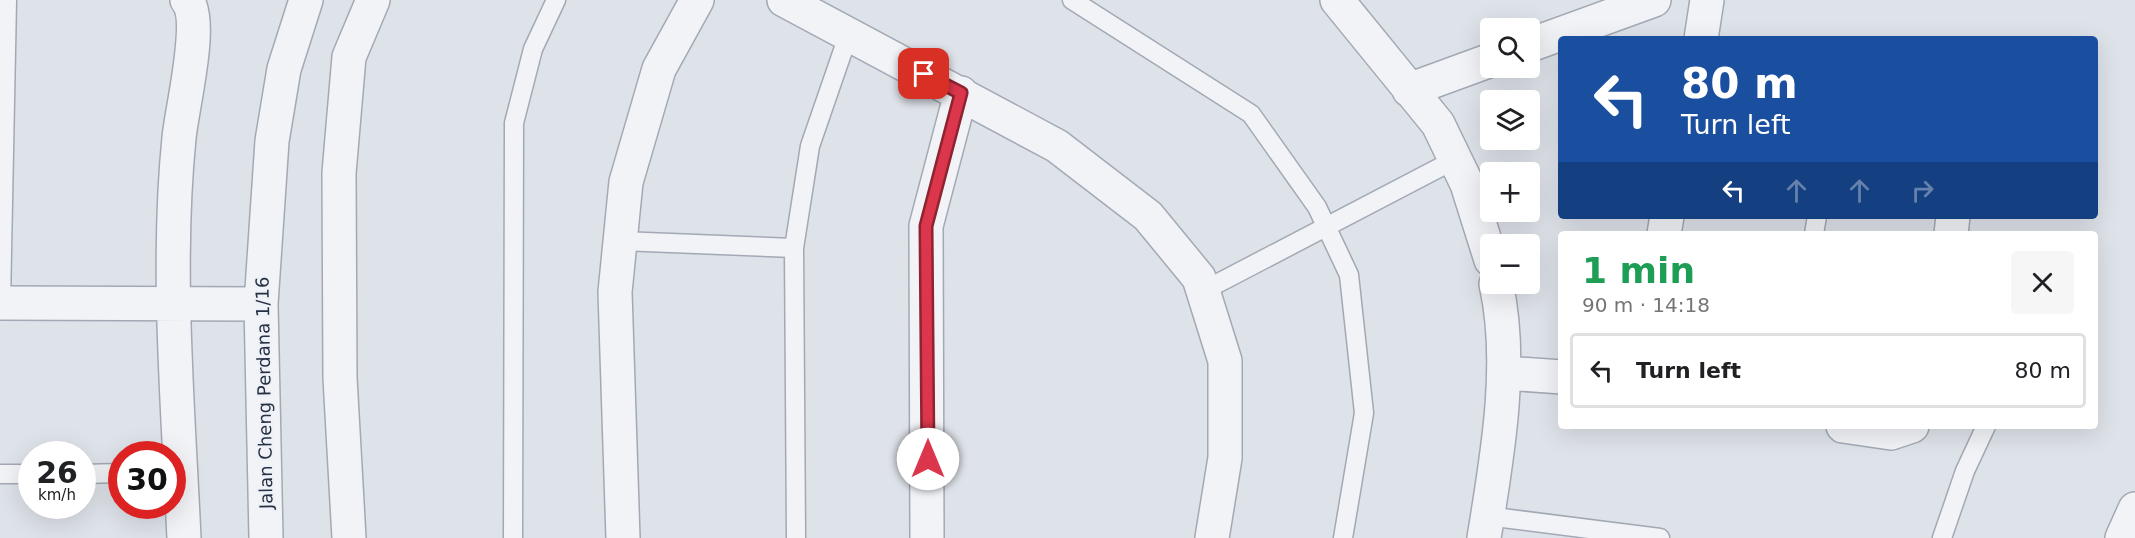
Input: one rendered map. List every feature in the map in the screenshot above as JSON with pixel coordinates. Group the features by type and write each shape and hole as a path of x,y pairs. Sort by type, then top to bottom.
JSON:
{"street":[{"path":"177,441 173,196 182,105 194,37 192,7 187,0"},
{"name":"Jalan Cheng Perdana 1/16","path":"266,538 261,304 272,141 284,69 306,0"},
{"path":"349,538 340,378 339,173 350,57 373,0"},
{"path":"623,538 615,292 626,182 659,69 697,0"},
{"path":"784,0 1057,146 1149,216 1199,278 1225,361 1225,458 1212,538"},
{"path":"1337,0 1438,124 1467,184 1483,234"},
{"path":"1540,41 1653,0"},
{"path":"1701,36 1707,0"},
{"path":"1409,90 1480,64"},
{"path":"927,538 926,226 961,93"},
{"path":"1486,527 1505,373 1498,294"},
{"path":"0,303 261,304"},
{"path":"1505,373 1558,377"},
{"path":"1864,429 1891,433 1903,429"},
{"path":"2122,538 2135,508"},
{"path":"182,519 184,538"}],"lane":[{"path":"0,303 7,0"},
{"path":"513,538 514,123 533,49 556,0"},
{"path":"1072,0 1251,114 1317,207 1349,275 1358,339 1364,413 1343,538"},
{"path":"796,538 794,249 810,146 848,36"},
{"path":"1203,291 1456,159"},
{"path":"621,241 794,249"},
{"path":"1942,538 1965,471 1985,429"},
{"path":"0,474 18,474"},
{"path":"1486,527 1660,538"}],"route":[{"path":"924,74 961,93 926,226 928,459"}]}
